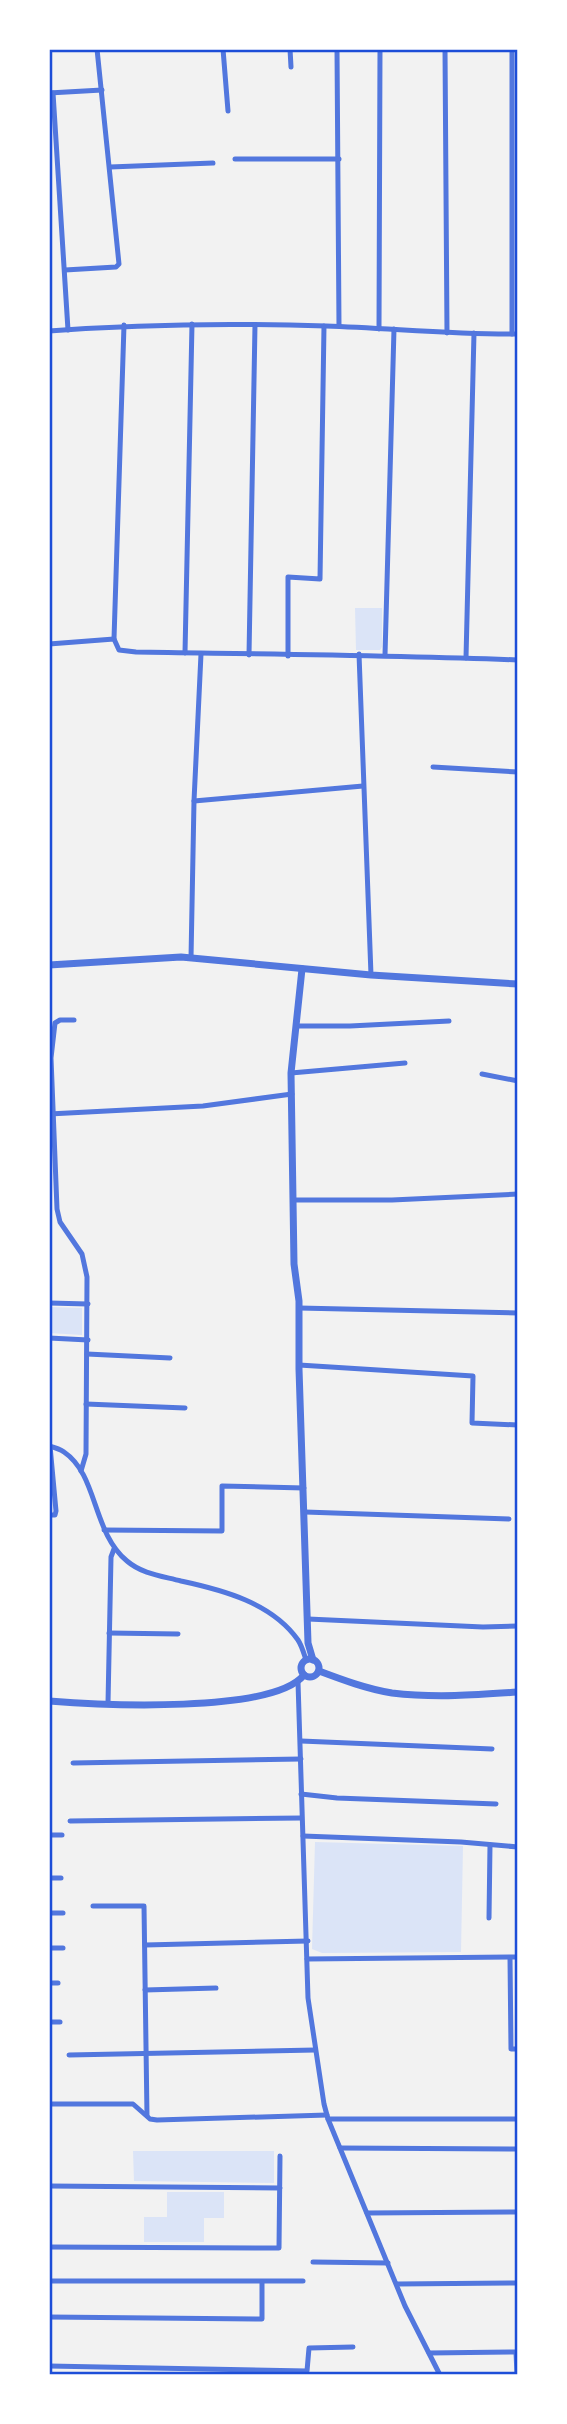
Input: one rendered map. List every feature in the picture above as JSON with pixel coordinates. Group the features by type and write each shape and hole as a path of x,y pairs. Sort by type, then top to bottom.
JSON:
{"street":[{"path":"65,270 116,267 119,264 97,49"},
{"path":"223,49 228,111"},
{"path":"290,49 291,66"},
{"path":"337,49 339,326"},
{"path":"379,328 380,49"},
{"path":"444,49 447,332"},
{"path":"49,331 124,325 192,324 339,326 515,334 512,49"},
{"path":"68,330 51,93 102,90"},
{"path":"235,159 339,159"},
{"path":"110,167 213,163"},
{"path":"185,653 192,324"},
{"path":"124,325 114,639 119,650 518,660"},
{"path":"248,655 256,325"},
{"path":"288,656 288,578 320,579 324,326"},
{"path":"385,655 394,329"},
{"path":"466,658 474,333"},
{"path":"49,644 114,639"},
{"path":"191,958 194,801 201,654"},
{"path":"359,654 371,975"},
{"path":"433,767 518,772"},
{"path":"194,801 363,786"},
{"path":"49,965 191,958 371,975 518,984"},
{"path":"302,969 291,1073 294,1264 299,1308 304,1566 310,1660"},
{"path":"74,1020 60,1020 55,1023 52,1034 51,1114 57,1209 60,1222 82,1254 87,1277 86,1454 81,1471"},
{"path":"297,1026 449,1021"},
{"path":"291,1073 405,1063"},
{"path":"482,1074 518,1081"},
{"path":"51,1114 203,1106 292,1094"},
{"path":"293,1200 392,1200 518,1194"},
{"path":"49,1303 88,1304"},
{"path":"299,1308 518,1313"},
{"path":"49,1338 88,1340"},
{"path":"87,1354 170,1358"},
{"path":"299,1365 473,1376 472,1423 518,1425"},
{"path":"86,1404 185,1408"},
{"path":"49,1516 55,1515 56,1511 49,1446 64,1452 81,1471 104,1530 114,1549 128,1563 144,1572 185,1581 252,1602 268,1612 298,1641 310,1660 318,1664 319,1671"},
{"path":"104,1530 222,1531 222,1486 304,1488"},
{"path":"305,1512 509,1519"},
{"path":"108,1703 111,1557 114,1549"},
{"path":"308,1619 483,1627 518,1626"},
{"path":"109,1633 177,1634"},
{"path":"310,1660 301,1665 301,1818 308,1998 327,2117 405,2306 440,2375"},
{"path":"49,1701 211,1702 248,1699 294,1685 301,1678 312,1677 319,1671"},
{"path":"319,1671 366,1688 391,1693 431,1696 518,1692"},
{"path":"300,1741 492,1749"},
{"path":"73,1763 301,1759"},
{"path":"301,1794 337,1798 496,1804"},
{"path":"70,1821 301,1818"},
{"path":"49,1835 62,1835"},
{"path":"303,1836 518,1847"},
{"path":"489,1918 490,1845"},
{"path":"49,1878 61,1878"},
{"path":"93,1906 144,1906 147,2116"},
{"path":"49,1913 63,1913"},
{"path":"145,1945 307,1941"},
{"path":"49,1948 63,1948"},
{"path":"307,1959 518,1957"},
{"path":"510,1958 511,2049 518,2049"},
{"path":"49,1983 58,1983"},
{"path":"145,1990 216,1988"},
{"path":"510,2017 518,2017"},
{"path":"49,2022 61,2022"},
{"path":"69,2055 315,2050"},
{"path":"49,2104 133,2104 147,2116 157,2120 327,2117 518,2119"},
{"path":"340,2148 518,2149"},
{"path":"49,2247 279,2248 280,2156"},
{"path":"49,2186 279,2188"},
{"path":"367,2213 518,2212"},
{"path":"313,2262 388,2263"},
{"path":"49,2281 303,2281"},
{"path":"49,2317 262,2319 262,2282"},
{"path":"397,2284 518,2283"},
{"path":"49,2366 307,2371 309,2348 353,2347"},
{"path":"429,2353 516,2352 517,2375"}],"shaded area":[{"path":"355,608 382,608 380,650 356,650"},
{"path":"49,1307 82,1308 82,1335 49,1333"},
{"path":"315,1842 463,1846 461,1952 322,1953 312,1949"},
{"path":"133,2151 274,2151 274,2183 134,2181"},
{"path":"167,2192 224,2192 224,2218 204,2218 204,2242 144,2242 144,2217 167,2217"}]}
